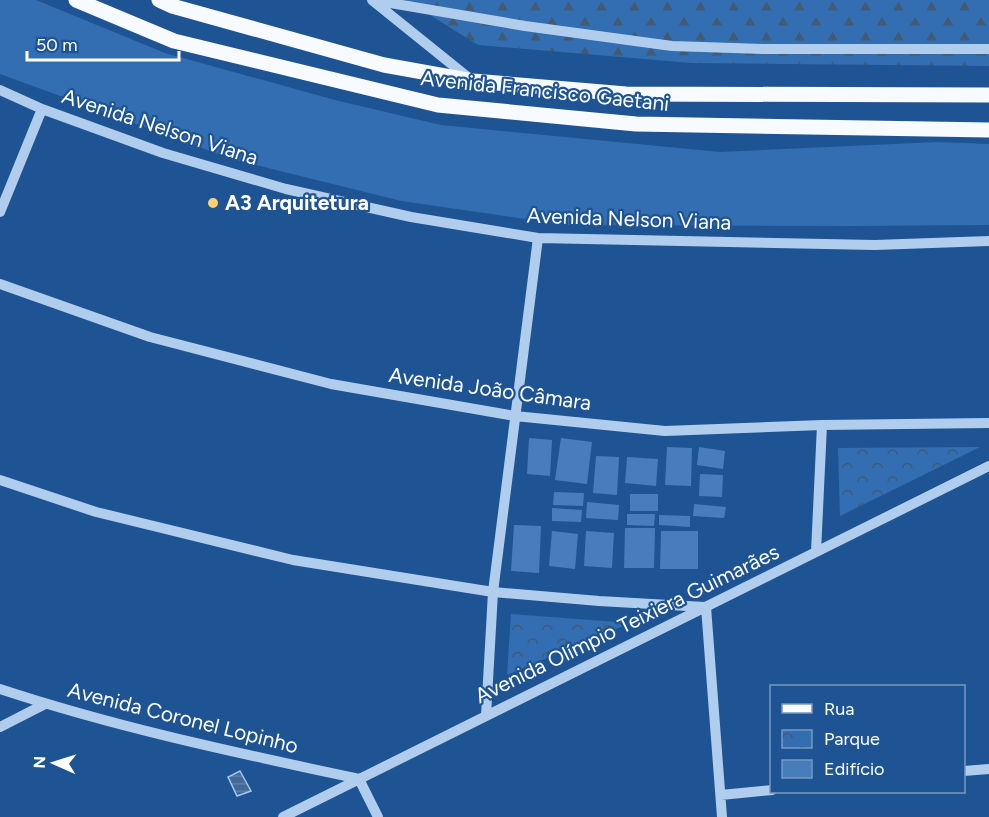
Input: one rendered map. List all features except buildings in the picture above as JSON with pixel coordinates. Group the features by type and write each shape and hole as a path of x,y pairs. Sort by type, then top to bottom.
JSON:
{"main road":[{"name":"Avenida Francisco Gaetani","path":"76,0 174,41 438,105 636,124 989,130"},
{"name":"Avenida Francisco Gaetani","path":"159,0 171,6 384,65 473,81 626,94 989,94"}],"street":[{"path":"372,0 525,26 672,46 763,50 989,48"},
{"path":"372,0 473,81"},
{"name":"Avenida Nelson Viana","path":"0,90 42,109 163,153 286,189 411,217 538,238 875,245 989,241"},
{"path":"0,212 42,109"},
{"path":"486,716 493,592 538,238"},
{"name":"Avenida João Câmara","path":"0,284 150,337 331,384 515,416 665,431 822,425 989,423"},
{"path":"816,552 822,425"},
{"name":"Avenida Olímpio Teixiera Guimarães","path":"282,817 989,466"},
{"path":"0,480 96,512 293,560 493,592 706,607 722,817"},
{"name":"Avenida Coronel Lopinho","path":"0,689 45,704 201,746 359,779"},
{"path":"0,727 45,704"},
{"path":"965,771 989,769"},
{"path":"359,779 378,817"},
{"path":"721,795 770,790"}],"green space":[{"path":"0,0 36,0 165,53 335,100 441,125 720,152 937,142 989,144 989,225 566,225 401,201 232,159 0,74"},
{"path":"406,0 989,0 989,66 692,63 478,45"},
{"path":"980,447 840,516 838,448"},
{"path":"511,614 630,623 507,675"}],"shaded area":[{"path":"240,771 251,791 237,796 228,777"}],"place":[{"name":"A3 Arquitetura","path":"213,203"}]}
